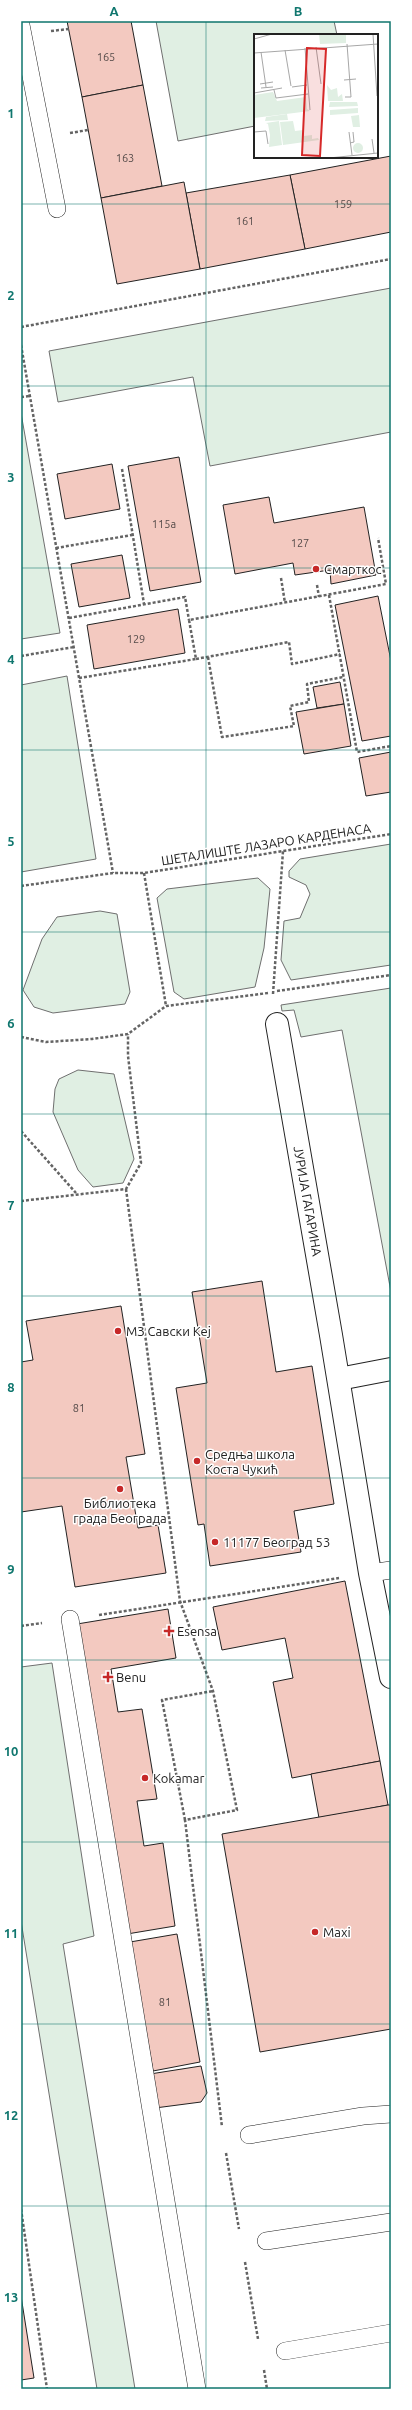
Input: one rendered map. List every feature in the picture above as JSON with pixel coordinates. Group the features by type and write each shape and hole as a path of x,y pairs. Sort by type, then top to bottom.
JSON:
{"street":[{"name":"ЈУРИЈА ГАГАРИНА","path":"277,1024 370,1574 391,1677"},
{"path":"338,1379 391,1369"}],"lane":[{"path":"21,25 57,209"},
{"path":"370,1574 391,1570"},
{"path":"70,1619 197,2389"},
{"path":"249,2135 363,2116 391,2114"},
{"path":"266,2241 391,2222"},
{"path":"285,2351 391,2333"}],"path":[{"path":"21,327 391,260"},
{"path":"21,346 113,873"},
{"path":"21,397 30,396"},
{"path":"122,469 144,604"},
{"path":"56,548 132,535"},
{"path":"189,620 386,584 378,538"},
{"path":"282,578 285,603"},
{"path":"317,585 319,597"},
{"path":"329,595 357,752 391,746"},
{"path":"69,618 185,597 196,658"},
{"path":"79,678 289,642 292,664 340,654"},
{"path":"21,656 74,647"},
{"path":"208,657 222,737 294,726 290,706 309,702 306,684 343,677"},
{"name":"ШЕТАЛИШТЕ ЛАЗАРО КАРДЕНАСА","path":"21,886 113,873 144,873 391,834"},
{"path":"273,992 283,851"},
{"name":"ШЕТАЛИШТЕ ЛАЗАРО КАРДЕНАСА","path":"144,873 166,1006"},
{"path":"21,1037 46,1042 92,1040 128,1034 166,1006 391,975"},
{"path":"128,1034 128,1056 142,1163 126,1189 180,1602 213,1691 237,1810 185,1820"},
{"path":"21,1131 76,1194"},
{"path":"21,1201 126,1189"},
{"path":"21,1626 370,1574"},
{"path":"213,1691 162,1700 185,1820 217,2097 223,2136"},
{"path":"226,2151 240,2235"},
{"path":"21,2209 47,2389"},
{"path":"244,2258 259,2343"},
{"path":"263,2366 267,2389"}],"green space":[{"path":"156,21 334,21 337,34 254,34 254,126 178,141"},
{"path":"391,288 391,432 210,466 193,377 58,402 49,351"},
{"path":"21,413 60,633 21,639"},
{"path":"67,676 96,859 21,872 21,685"},
{"path":"391,844 391,965 291,980 281,960 284,921 300,918 310,894 306,885 289,877 289,871 300,859"},
{"path":"258,878 270,889 264,948 255,987 184,999 174,992 157,898 167,889"},
{"path":"100,911 117,914 130,992 125,1004 53,1013 34,1007 23,990 42,939 57,917"},
{"path":"391,988 391,1292 342,1030 301,1037 294,1010 282,1011 281,1005"},
{"path":"78,1070 114,1074 134,1159 123,1183 93,1187 78,1170 53,1112 55,1089 59,1079"},
{"path":"52,1663 94,1936 63,1944 135,2389 97,2389 21,1921 21,1667"}],"building":[{"path":"67,21 131,21 143,85 82,97"},
{"path":"143,85 162,186 101,198 82,97"},
{"path":"391,156 391,232 305,249 290,175"},
{"path":"290,175 305,249 200,269 186,193"},
{"path":"184,182 200,269 117,284 101,198"},
{"path":"179,457 201,582 150,591 128,466"},
{"path":"112,464 120,509 65,519 57,474"},
{"path":"269,497 274,523 364,507 376,575 331,584 330,570 295,575 293,563 235,574 223,505"},
{"path":"122,555 130,598 79,607 71,564"},
{"path":"378,596 391,661 391,736 362,741 335,605"},
{"path":"178,609 185,653 94,669 87,625"},
{"path":"340,682 344,704 317,708 313,687"},
{"path":"344,704 351,746 304,754 296,712"},
{"path":"391,752 391,792 366,796 359,758"},
{"path":"262,1281 276,1372 312,1366 334,1504 294,1511 301,1552 210,1566 204,1524 198,1525 176,1388 207,1383 192,1292"},
{"path":"121,1306 145,1454 126,1457 138,1528 158,1525 166,1573 75,1587 62,1506 21,1512 21,1362 33,1360 26,1321"},
{"path":"345,1581 380,1761 292,1778 273,1682 293,1678 285,1638 222,1650 213,1607"},
{"path":"168,1609 176,1658 111,1669 118,1712 142,1709 157,1799 137,1801 144,1846 163,1843 175,1926 127,1934 77,1624"},
{"path":"380,1761 388,1805 319,1818 311,1774"},
{"name":"Maxi","path":"391,1805 391,2029 260,2052 222,1834"},
{"path":"177,1934 200,2062 153,2071 130,1942"},
{"path":"201,2066 207,2093 201,2102 155,2108 150,2074"},
{"path":"21,2296 34,2378 21,2380"}],"place":[{"name":"Смарткос","path":"316,569"},
{"name":"МЗ Савски Кеј","path":"118,1331"},
{"name":"Средња школа Коста Чукић","path":"197,1461"},
{"name":"Библиотека града Београда","path":"120,1489"},
{"name":"11177 Београд 53","path":"215,1542"},
{"name":"Esensa","path":"169,1631"},
{"name":"Benu","path":"108,1677"},
{"name":"Kokamar","path":"145,1778"},
{"name":"Maxi","path":"315,1932"}]}
